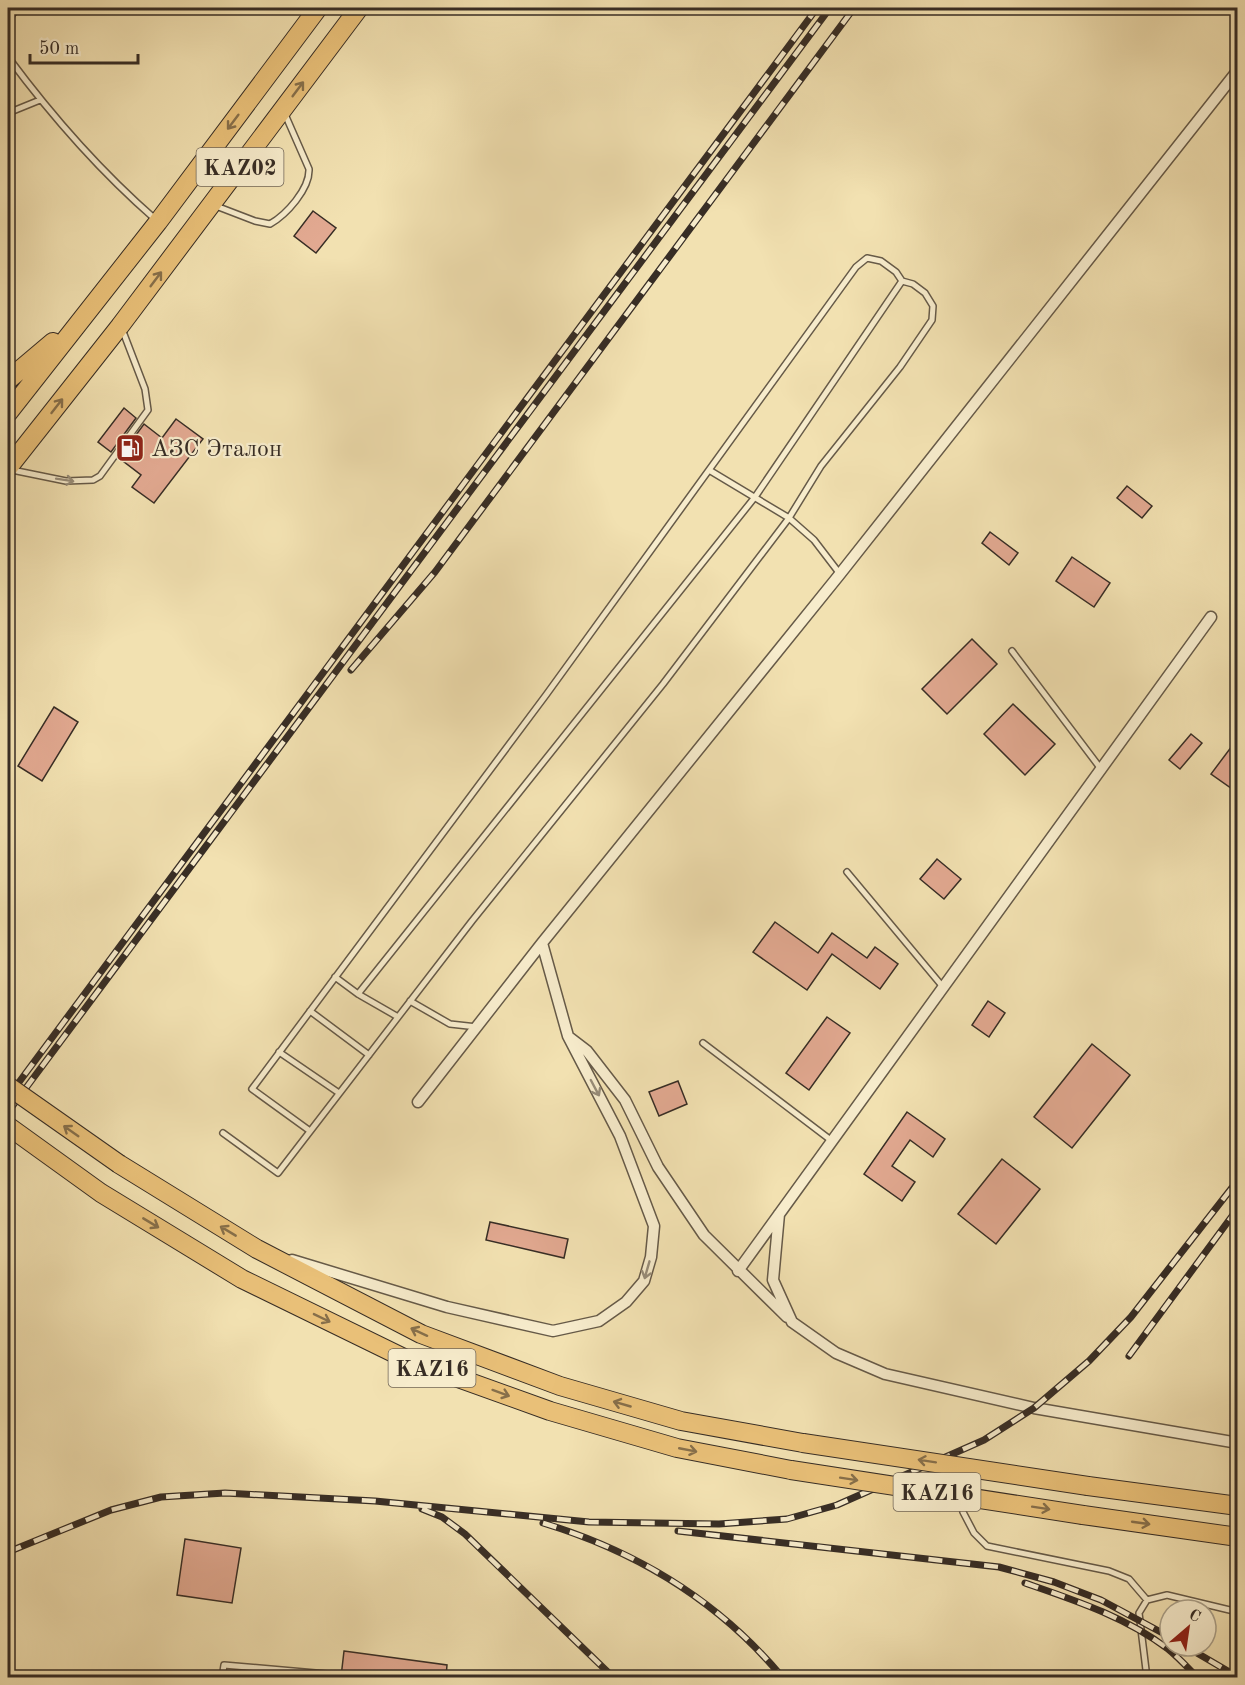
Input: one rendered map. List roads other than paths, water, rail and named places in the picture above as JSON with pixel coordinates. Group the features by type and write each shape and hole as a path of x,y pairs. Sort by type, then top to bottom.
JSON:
{"highway":[{"name":"KАZ02","path":"8,413 158,222 318,8"},
{"name":"KАZ02","path":"8,469 120,326 359,8"},
{"path":"8,380 80,320"},
{"name":"KAZ16","path":"8,1086 119,1164 258,1249 422,1334 560,1386 681,1421 803,1443 1238,1506"},
{"name":"KAZ16","path":"8,1126 101,1193 242,1278 408,1360 550,1411 677,1448 791,1470 1238,1537"}],"street":[{"path":"8,16 14,8"},
{"path":"418,1102 479,1028 542,943 840,573 1238,70"},
{"path":"738,1271 779,1211 1211,617"},
{"path":"258,1249 447,1307 553,1331 599,1321 626,1302 644,1281 651,1257 654,1226 620,1136 568,1036 542,943"},
{"path":"568,1036 587,1051 625,1100 658,1167 704,1235 792,1322 836,1353 885,1374 1034,1408 1238,1443"},
{"path":"779,1211 773,1280 792,1322"}],"lane":[{"path":"8,57 40,100 130,197 158,222"},
{"path":"8,113 40,100"},
{"path":"212,204 255,221 270,224 282,215 303,189 309,176 309,169 283,109"},
{"path":"224,1133 278,1173 410,1001 663,684 789,518 821,466 900,367 932,320 933,306 925,293 913,284 902,280 896,272 881,261 867,258 856,267 546,695 252,1089 310,1131"},
{"path":"357,994 754,496 902,280"},
{"path":"8,469 75,482 100,476 148,410 145,389 120,326"},
{"path":"710,470 789,518 814,540 840,573"},
{"path":"1012,651 1101,769"},
{"path":"847,872 943,987"},
{"path":"335,977 357,994 399,1017"},
{"path":"410,1001 450,1024 479,1028"},
{"path":"309,1011 369,1055"},
{"path":"703,1043 832,1141"},
{"path":"279,1052 339,1093"},
{"path":"963,1512 974,1533 987,1546 1109,1571 1129,1579 1148,1600"},
{"path":"1147,1677 1139,1613 1148,1600 1167,1595 1238,1612"},
{"path":"222,1677 224,1665 327,1674"}],"railway":[{"path":"8,1097 817,8"},
{"path":"8,1112 830,8"},
{"path":"351,670 435,572 854,8"},
{"path":"8,1552 111,1510 161,1497 225,1493 375,1501 589,1522 719,1524 787,1519 837,1505 984,1440 1034,1408 1089,1361 1131,1317 1238,1180"},
{"path":"1129,1356 1238,1208"},
{"path":"422,1509 442,1517 465,1534 614,1678"},
{"path":"543,1523 612,1549 675,1582 732,1625 783,1678"},
{"path":"678,1531 999,1567 1054,1582 1101,1600 1158,1631"},
{"path":"1025,1583 1099,1610 1135,1628 1168,1649 1198,1678"},
{"path":"1206,1658 1238,1677"}],"place":[{"name":"АЗС Эталон","path":"130,448"}]}
